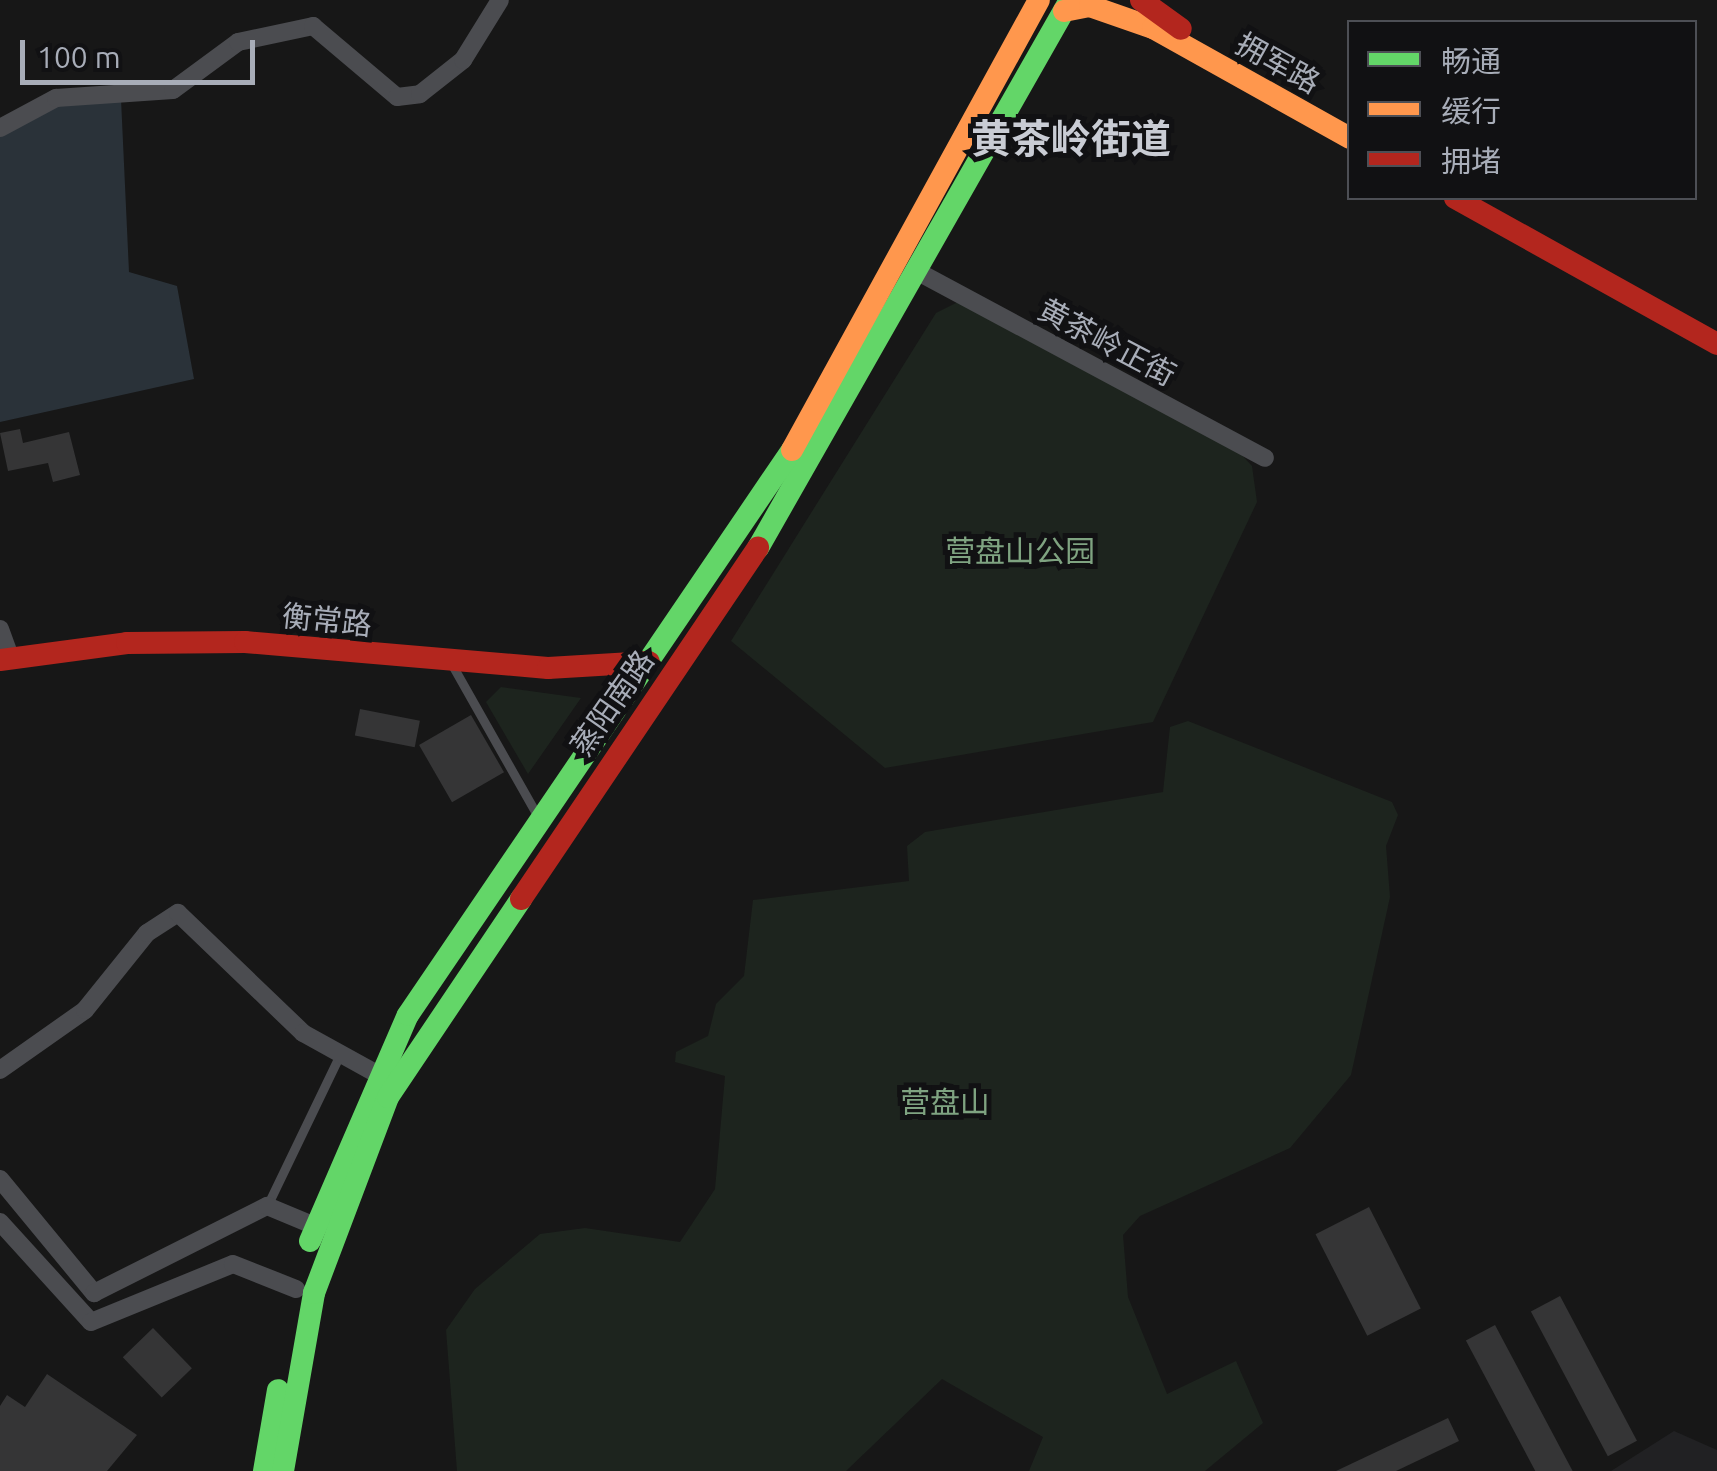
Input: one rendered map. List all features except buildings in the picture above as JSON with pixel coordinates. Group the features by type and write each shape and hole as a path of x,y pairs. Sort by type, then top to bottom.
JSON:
{"main road":[{"name":"蒸阳南路","path":"264,1471 296,1289 315,1226 377,1074 540,820 777,477 1039,0"},
{"name":"拥军路","path":"1140,0 1347,122"},
{"name":"蒸阳南路","path":"284,1471 314,1293 388,1097 513,900 796,494 922,274 1067,6"},
{"name":"拥军路","path":"1067,6 1090,6 1153,28 1347,136"},
{"path":"1460,200 1717,344"},
{"path":"1484,200 1717,332"},
{"name":"衡常路","path":"6,659 245,642 450,661 650,662"}],"street":[{"path":"0,128 56,98 172,90 238,42 313,26 397,96 420,94 462,60 500,0"},
{"name":"黄茶岭正街","path":"922,274 1265,458"},
{"path":"0,629 6,659"},
{"path":"0,1070 85,1010 147,933 178,913 303,1033 377,1074"},
{"path":"0,1179 94,1292 266,1206 315,1226"},
{"path":"0,1222 91,1322 233,1264 296,1289"}],"lane":[{"path":"450,661 540,820"},
{"path":"266,1206 340,1054"}],"shaded area":[{"path":"61,99 121,99 129,272 177,286 194,379 0,422 0,131"},
{"path":"1674,1431 1717,1450 1717,1471 1611,1471"}],"green space":[{"name":"营盘山公园","path":"958,302 1240,453 1252,466 1257,502 1153,722 885,768 731,641 936,313"},
{"path":"501,687 581,698 528,774 486,702"},
{"name":"营盘山","path":"1188,721 1392,802 1398,815 1386,846 1390,897 1351,1075 1290,1148 1140,1216 1123,1235 1128,1297 1167,1394 1236,1361 1263,1423 1205,1471 1029,1471 1043,1437 942,1379 846,1471 457,1471 446,1330 475,1289 540,1234 585,1228 680,1242 715,1189 725,1076 675,1062 676,1052 708,1036 716,1004 744,976 753,900 909,881 907,846 925,832 1163,792 1170,727"}],"traffic: fast":[{"path":"758,548 1070,0"},
{"path":"310,1241 408,1015 792,450"},
{"path":"283,1471 314,1293 388,1097 521,899"},
{"path":"264,1471 278,1390"}],"traffic: slow":[{"path":"792,450 1039,0"},
{"path":"1064,11 1090,6 1153,28 1347,136"}],"traffic: jam":[{"path":"1141,0 1181,29"},
{"path":"1459,200 1717,344"},
{"path":"521,899 758,548"},
{"path":"0,660 127,643 245,642 548,668 649,662"}],"district":[{"name":"黄茶岭街道","path":"1071,139"}]}
